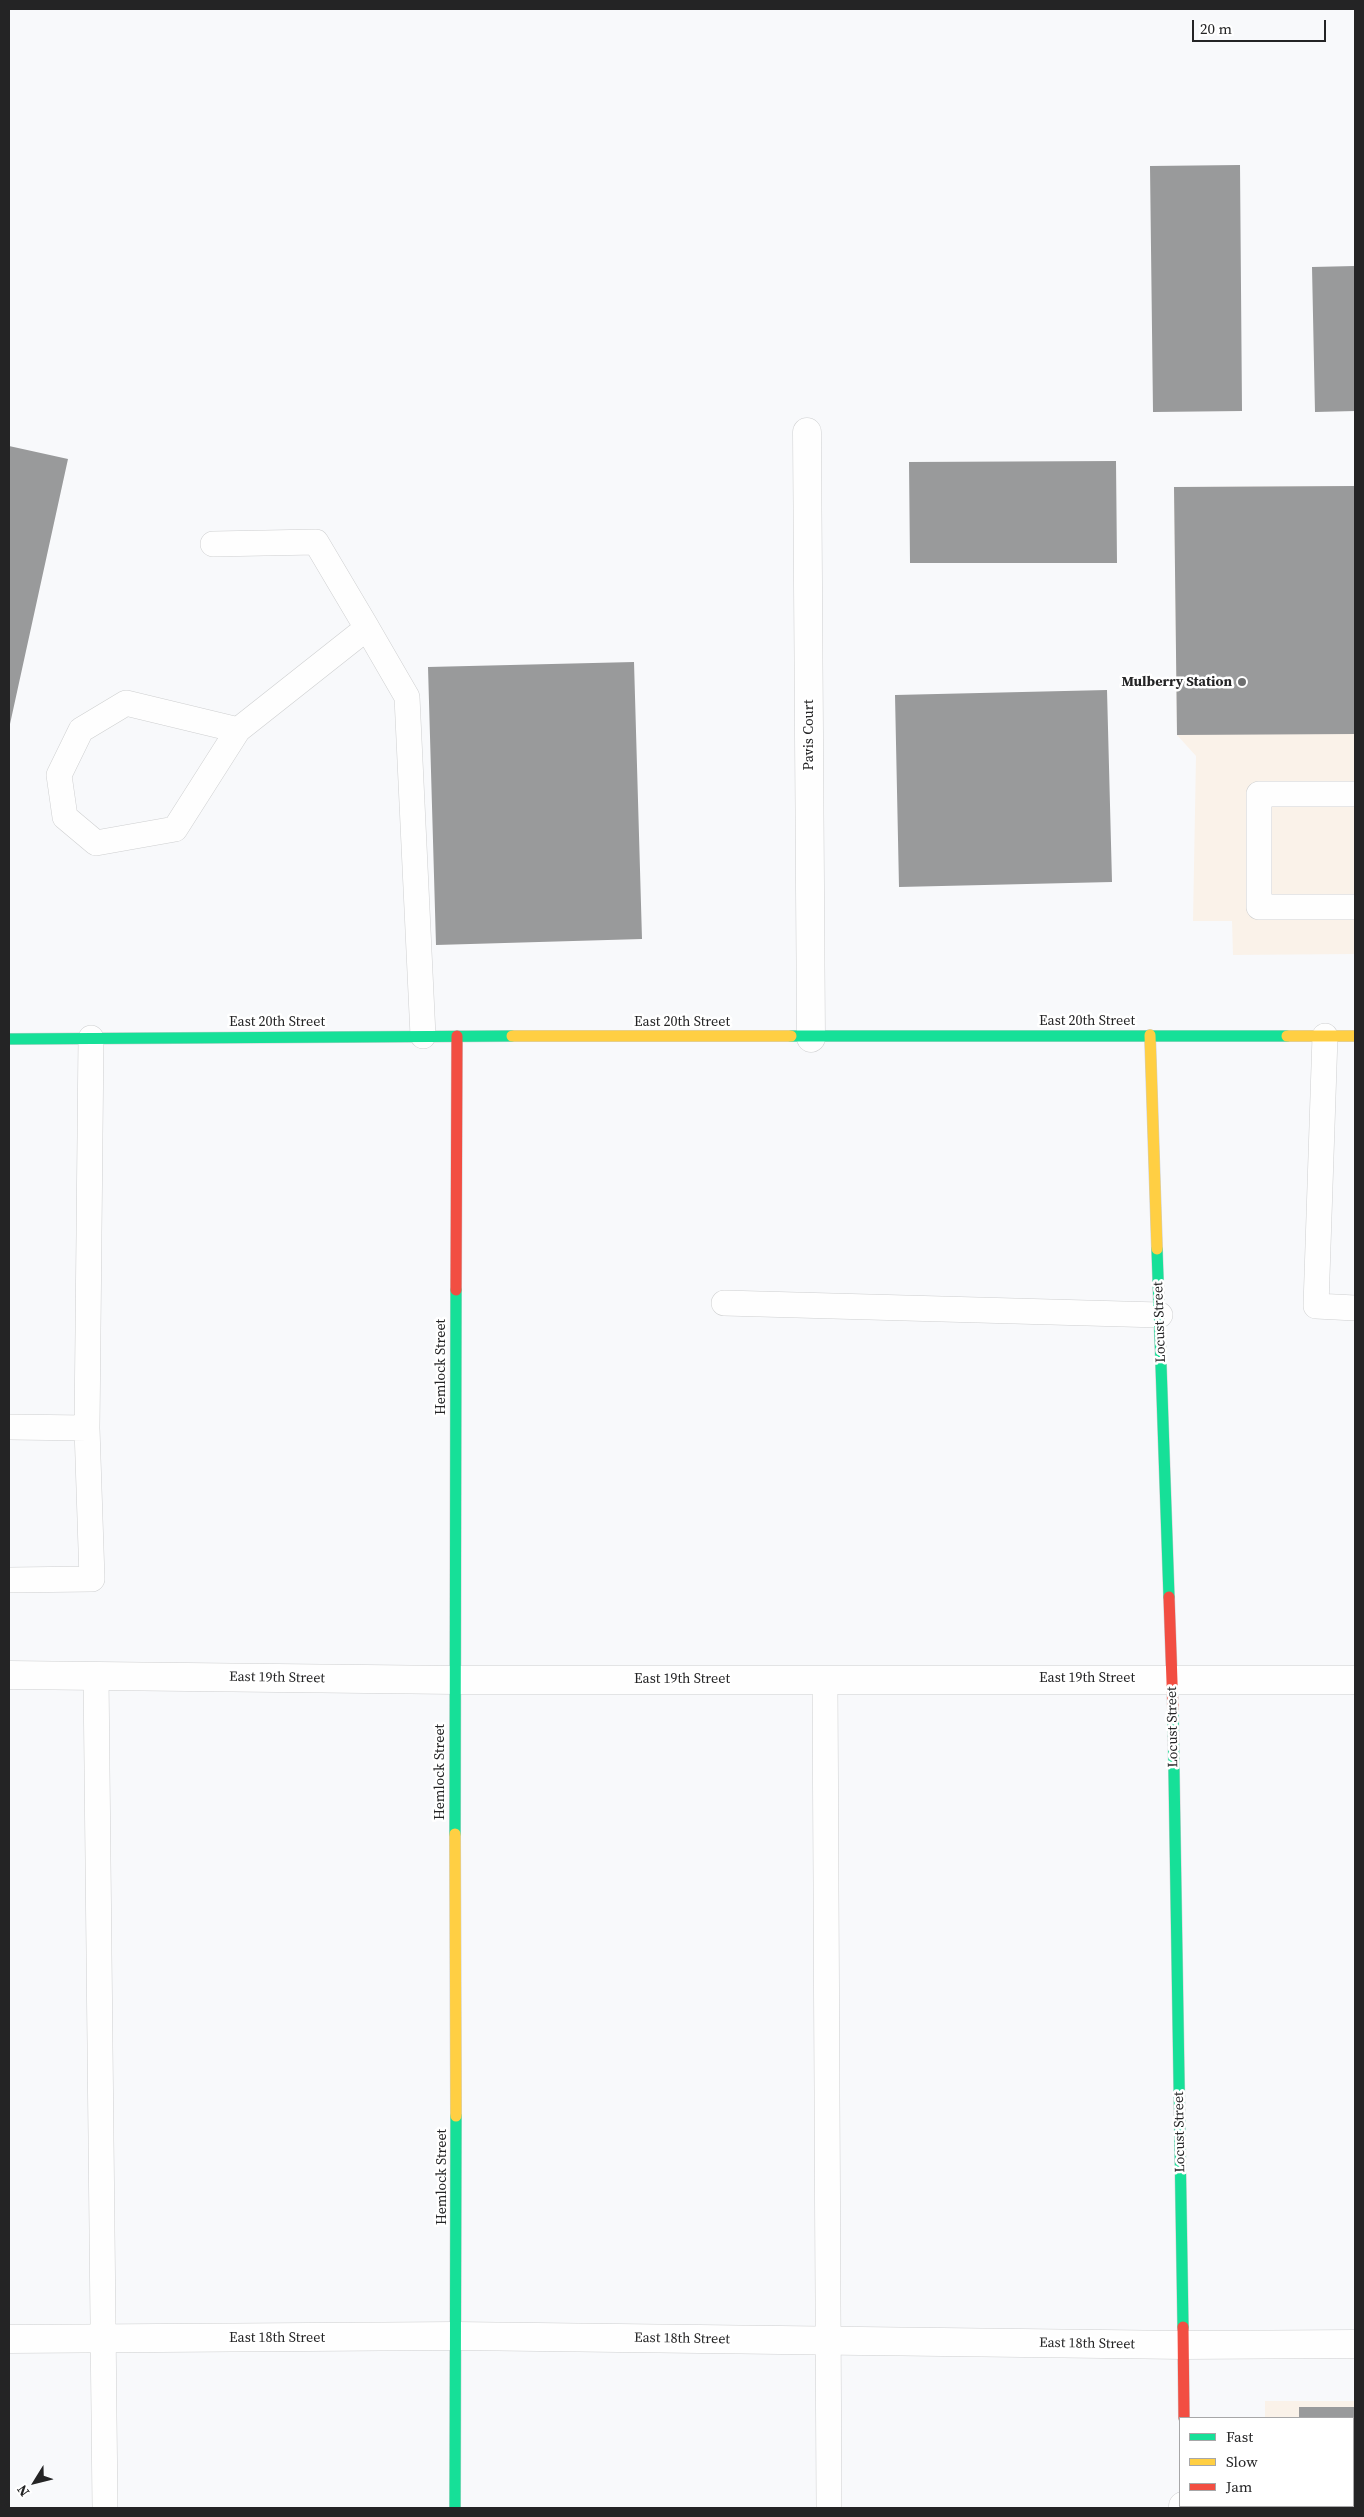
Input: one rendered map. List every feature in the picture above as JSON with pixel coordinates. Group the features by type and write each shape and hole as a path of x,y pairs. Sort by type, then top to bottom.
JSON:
{"street":[{"name":"Pavis Court","path":"807,432 811,1038"},
{"name":"East 20th Street","path":"9,1039 423,1036 811,1038 1150,1035 1355,1036"},
{"name":"Locust Street","path":"1150,1035 1172,1678 1184,2417"},
{"name":"Hemlock Street","path":"455,2508 457,2336 455,1680 457,1036"},
{"name":"East 19th Street","path":"9,1674 455,1680 1172,1678 1355,1680"},
{"name":"East 18th Street","path":"9,2339 457,2336 1184,2345 1355,2344"}],"lane":[{"path":"213,544 316,542 407,697 423,1036"},
{"path":"238,730 126,703 81,730 59,775 65,818 96,843 175,829 238,730 367,628"},
{"path":"1355,794 1259,794 1259,907 1355,907"},
{"path":"1325,1036 1316,1306 1355,1308"},
{"path":"9,1580 92,1578 87,1428 91,1038"},
{"path":"724,1303 1160,1314"},
{"path":"9,1427 87,1428"},
{"path":"96,1675 105,2508"},
{"path":"825,1679 829,2508"}],"shaded area":[{"path":"1355,486 1355,954 1233,955 1232,921 1193,921 1196,756 1177,735 1174,487"},
{"path":"1265,2401 1355,2401 1355,2508 1266,2508 1354,2507 1354,2417 1265,2417"}],"building":[{"path":"1240,165 1242,411 1153,412 1150,166"},
{"path":"1355,266 1355,411 1315,412 1312,267"},
{"path":"9,446 68,459 10,724 9,724"},
{"path":"1116,461 1117,563 910,563 909,462"},
{"path":"1355,486 1355,734 1177,735 1174,487"},
{"path":"634,662 642,939 436,945 428,667"},
{"path":"1107,690 1112,882 899,887 895,695"},
{"path":"1299,2407 1355,2407 1355,2446 1354,2417 1299,2417"},
{"path":"1268,2507 1322,2507 1322,2508"}],"traffic: fast":[{"path":"9,1039 512,1036"},
{"path":"791,1036 1287,1036"},
{"path":"1157,1249 1169,1597"},
{"path":"455,1834 456,1290"},
{"path":"1173,1710 1183,2327"},
{"path":"455,2508 456,2116"}],"traffic: slow":[{"path":"1150,1035 1157,1249"},
{"path":"512,1036 791,1036"},
{"path":"1287,1036 1355,1036"},
{"path":"455,1834 456,2116"}],"traffic: jam":[{"path":"456,1290 457,1036"},
{"path":"1169,1597 1173,1710"},
{"path":"1183,2327 1184,2417"}],"place":[{"name":"Mulberry Station","path":"1242,682"}]}
